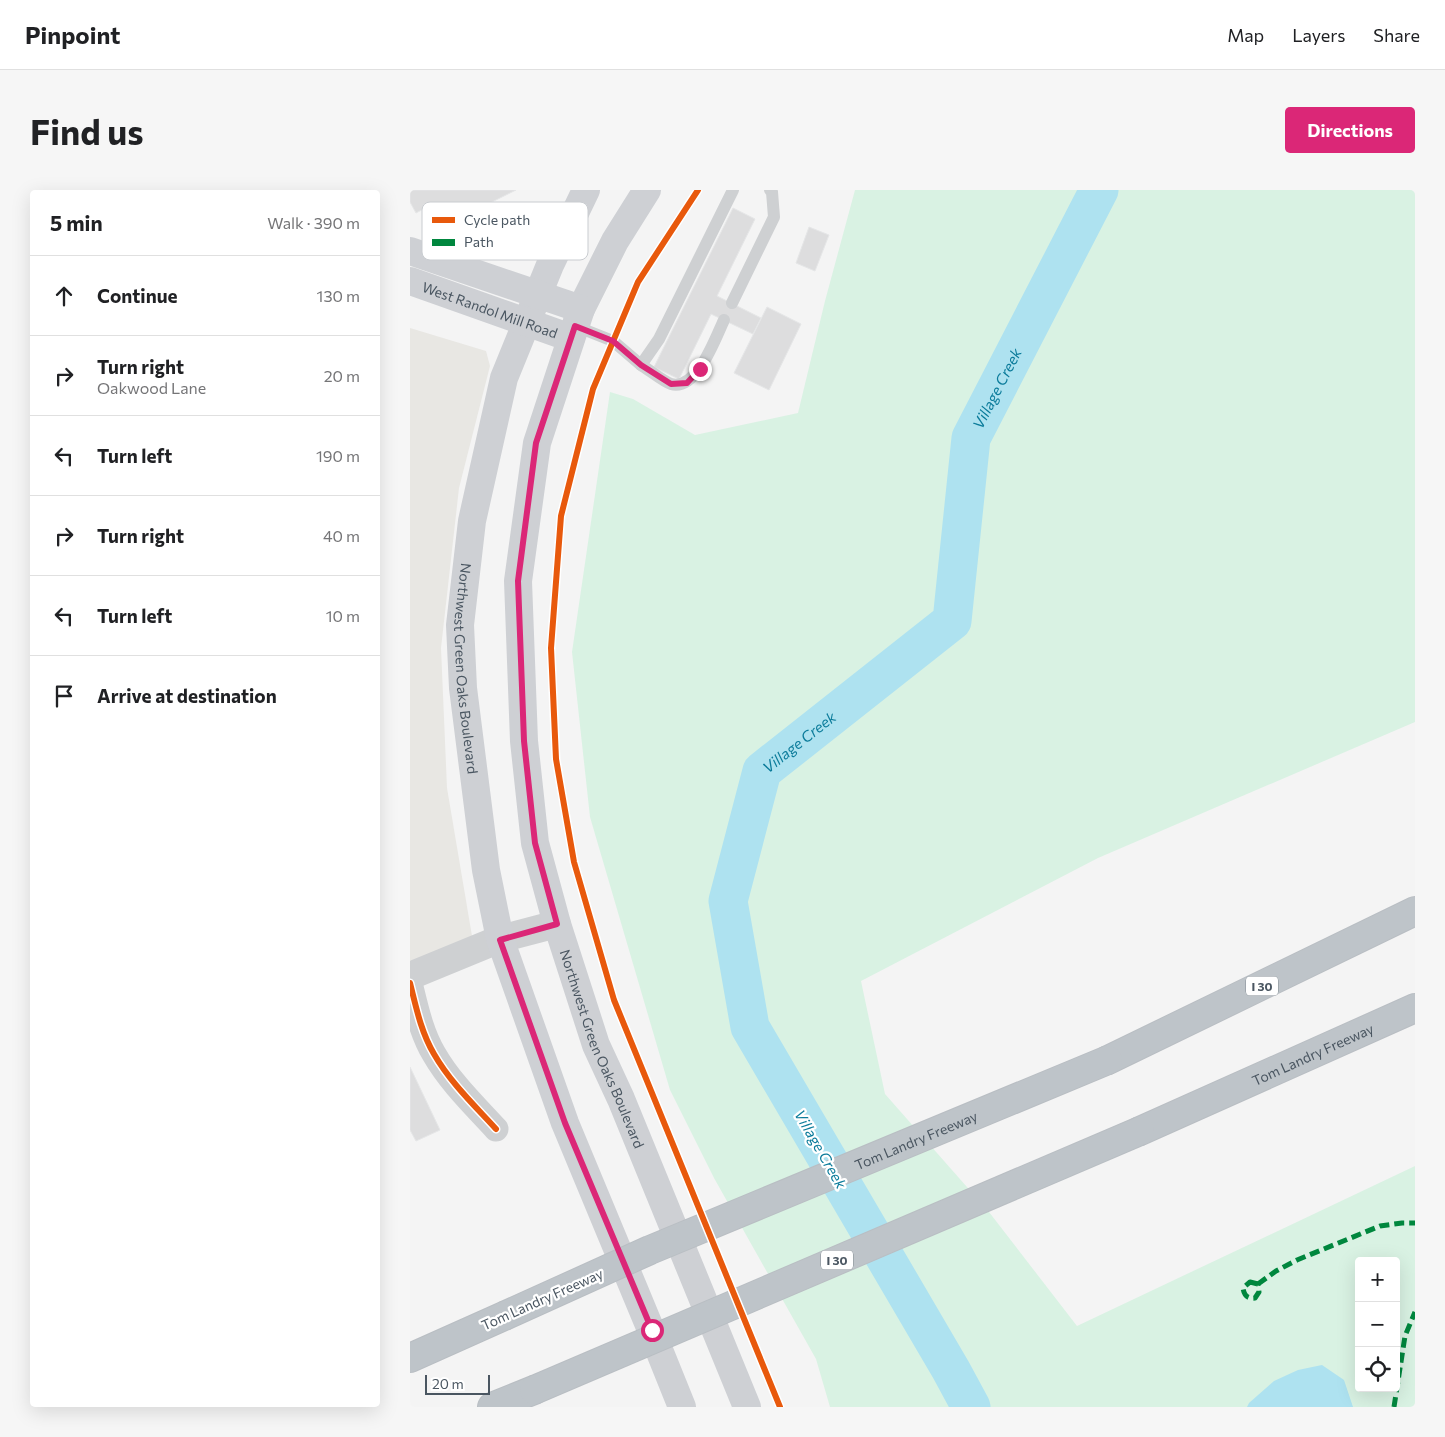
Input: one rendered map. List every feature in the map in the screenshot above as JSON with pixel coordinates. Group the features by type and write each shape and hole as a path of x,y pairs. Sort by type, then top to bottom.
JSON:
{"highway":[{"name":"Tom Landry Freeway","path":"410,1358 659,1246 1108,1060 1415,911"},
{"name":"Tom Landry Freeway","path":"492,1407 1140,1131 1415,1008"}],"main road":[{"name":"Northwest Green Oaks Boulevard","path":"580,202 586,190"},
{"name":"Northwest Green Oaks Boulevard","path":"647,190 615,241 576,324 536,443 518,581 524,741 535,843 557,924 596,1045 621,1099 747,1407"},
{"path":"410,251 422,255"},
{"path":"437,260 537,294 576,324"},
{"name":"Northwest Green Oaks Boulevard","path":"552,260 504,378 472,521 460,625 463,688 484,860 500,940 565,1123 652,1330 682,1407"},
{"name":"West Randol Mill Road","path":"410,281 527,322 576,324"}],"street":[{"path":"410,976 500,940 557,924"},
{"path":"410,983 419,1020 433,1052 451,1079 496,1129"}],"lane":[{"path":"641,365 659,339 733,190"},
{"path":"732,304 774,217 772,192 770,190"},
{"path":"576,324 613,341 641,365 671,384 687,383 700,369 724,320"}],"shaded area":[{"path":"410,328 486,351 490,366 459,488 441,648 447,788 473,942 415,968 410,960"}],"green space":[{"path":"855,190 1415,190 1415,722 1098,858 861,981 885,1094 989,1212 1077,1326 1415,1166 1415,1407 830,1407 816,1359 714,1178 670,1090 590,817 572,652 610,392 633,399 695,435 798,413 825,301"}],"water":[{"path":"1322,1365 1344,1380 1353,1407 1247,1407 1274,1381 1298,1370"}],"building":[{"path":"410,190 516,190 492,202 422,202 422,210 416,213 410,202"},
{"path":"733,208 755,219 717,296 761,318 753,334 711,314 679,379 654,367"},
{"path":"809,227 829,235 815,271 796,263"},
{"path":"767,307 801,324 769,390 734,373"},
{"path":"410,1067 440,1130 416,1141 410,1130"}],"waterway":[{"name":"Village Creek","path":"971,1407 750,1027 728,901 762,771 952,621 971,438 1099,190"}],"marked path":[{"path":"1258,1284 1276,1271 1297,1260 1380,1226 1415,1223"},
{"path":"1250,1282 1258,1284 1259,1292 1255,1298 1248,1297 1243,1290 1250,1282"},
{"path":"1394,1407 1405,1336 1415,1312"}],"cycle path":[{"path":"698,190 638,282 593,389 561,516 551,648 556,759 574,862 614,1000 780,1407"},
{"path":"410,983 422,1028 429,1046 455,1084 496,1129"}],"route":[{"path":"652,1330 565,1123 500,940 557,924 535,843 524,741 518,581 536,443 575,326 613,341 641,365 671,384 687,383 700,369"}]}
